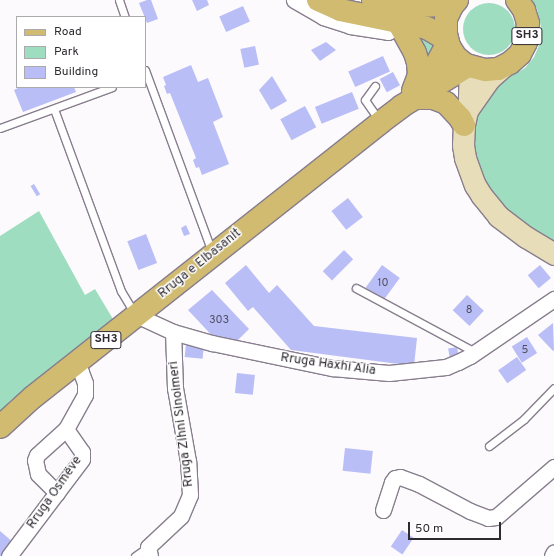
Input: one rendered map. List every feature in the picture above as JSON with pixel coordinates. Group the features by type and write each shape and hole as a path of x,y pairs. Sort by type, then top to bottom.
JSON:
{"main road":[{"path":"318,0 340,10 395,9 432,6 456,0"},
{"path":"373,0 395,9 448,42 456,56 469,66 465,158 472,179 482,196 498,216 554,254"},
{"name":"SH3","path":"448,42 446,20 456,0"},
{"name":"SH3","path":"469,66 485,70 504,66 520,54 528,36 526,16 517,0"},
{"path":"395,9 418,63 419,75 411,98 433,98 446,103 460,118 466,117 490,78 504,66"},
{"name":"Rruga e Elbasanit","path":"411,98 436,67 448,42"},
{"name":"Rruga e Elbasanit","path":"0,426 33,397 411,98 469,66"}],"street":[{"path":"294,0 323,17 350,26 388,32 395,28 395,9"},
{"name":"Rruga Haxhi Alia","path":"136,315 173,332 212,343 295,362 365,372 389,373 446,367 475,352 554,299"},
{"name":"Rruga Zihni Sinoimeri","path":"149,552 181,516 190,495 188,461 176,388 173,332"},
{"name":"Rruga Osmëve","path":"57,493 38,474 35,465 37,455 66,429 85,395 85,383 76,363"},
{"name":"Rruga Osmëve","path":"9,556 83,456 66,429"},
{"path":"383,510 392,482 395,478 400,477 419,484 476,513 488,518 496,518 554,467"},
{"path":"552,556 554,552"}],"lane":[{"path":"119,0 125,16"},
{"path":"146,76 213,254"},
{"path":"375,86 365,100 381,122"},
{"path":"0,128 109,88"},
{"path":"54,109 121,291 136,315"},
{"path":"356,288 475,352"},
{"path":"489,446 524,419 554,388"},
{"name":"Rruga Zihni Sinoimeri","path":"135,556 149,552"}],"green space":[{"path":"532,0 554,0 554,243 511,213 497,200 481,180 473,151 475,118 481,104 498,84 525,68 534,57 540,43 541,27 537,9"},
{"path":"484,3 494,3 503,7 511,15 515,24 515,34 511,43 503,51 494,55 484,55 475,51 467,43 463,34 463,24 467,15 475,7"},
{"path":"420,35 438,45 427,72 411,38"},
{"path":"39,211 85,295 95,289 113,319 11,400 0,412 0,236"}],"building":[{"path":"151,0 158,19 147,23 146,16 144,16 139,3"},
{"path":"192,0 207,0 209,5 197,11"},
{"path":"243,6 250,22 226,32 219,17"},
{"path":"326,42 336,50 320,61 311,50"},
{"path":"255,46 259,65 244,68 240,49"},
{"path":"383,56 390,72 355,87 348,71"},
{"path":"191,65 198,82 208,78 223,117 213,122 229,164 202,175 199,167 196,168 193,160 196,158 170,93 167,94 163,77"},
{"path":"393,72 400,85 387,92 380,79"},
{"path":"272,76 287,101 271,110 259,90"},
{"path":"18,88 74,88 76,92 23,112 14,90"},
{"path":"352,92 359,109 322,124 315,107"},
{"path":"305,106 316,127 292,140 280,119"},
{"path":"34,184 40,194 37,196 31,186"},
{"path":"348,198 363,217 346,230 331,211"},
{"path":"186,225 190,234 184,236 181,228"},
{"path":"146,234 157,263 138,270 127,241"},
{"path":"344,250 353,259 332,280 323,271"},
{"path":"246,265 269,293 277,285 314,326 417,338 414,366 291,350 253,307 248,311 225,283"},
{"path":"382,265 400,278 383,301 366,288"},
{"path":"540,265 551,278 539,288 528,275"},
{"path":"212,290 249,329 237,341 218,342 188,310"},
{"path":"467,295 484,311 469,326 453,310"},
{"path":"553,323 554,350 553,351 538,335"},
{"path":"527,337 537,353 522,363 512,347"},
{"path":"186,344 204,346 203,359 185,357"},
{"path":"457,347 459,358 450,359 448,349"},
{"path":"517,357 526,370 507,383 498,370"},
{"path":"237,373 255,375 253,395 235,393"},
{"path":"345,448 373,451 370,474 343,471"},
{"path":"402,530 414,538 402,554 391,547"},
{"path":"0,531 14,543 3,556 0,556"}]}
